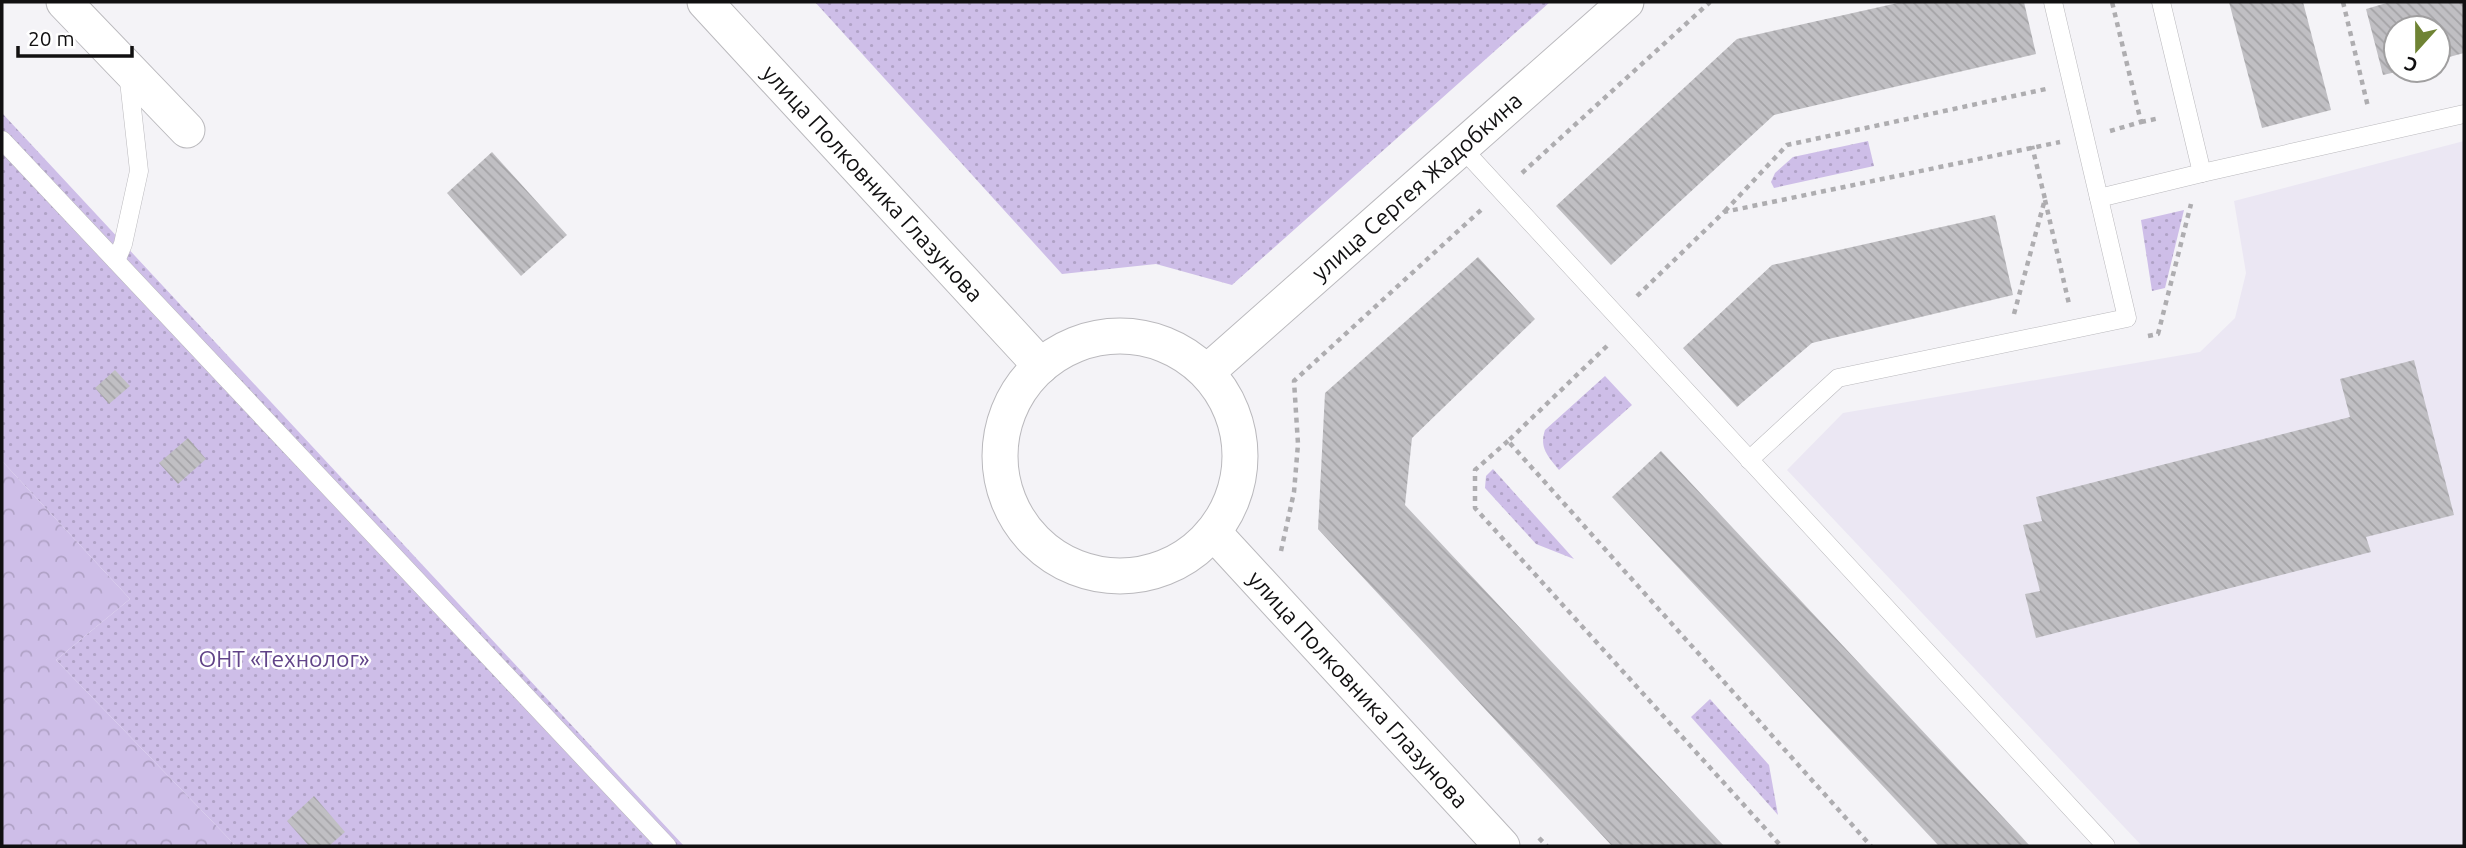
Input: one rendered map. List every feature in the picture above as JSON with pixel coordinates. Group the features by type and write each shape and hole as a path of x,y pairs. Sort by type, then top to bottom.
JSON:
{"street":[{"path":"64,2 187,130"},
{"name":"улица Полковника Глазунова","path":"705,2 1041,366"},
{"name":"улица Сергея Жадобкина","path":"1207,372 1626,2"},
{"path":"1130,336 1158,341 1184,354 1207,372 1224,396 1232,414 1241,451 1229,507 1213,532 1192,552 1167,566 1139,575 1110,575 1082,569 1056,557 1033,538 1016,516 1008,498 1000,460 1002,431 1012,404 1027,379 1048,359 1073,345 1101,337 1130,336"},
{"name":"улица Полковника Глазунова","path":"1213,532 1502,846"}],"lane":[{"path":"1749,460 1838,378 2127,318 2053,2"},
{"path":"2161,2 2202,173"},
{"path":"116,261 123,244 139,171 128,69"},
{"path":"2099,198 2464,114"},
{"path":"2,140 667,846"},
{"path":"1461,147 2106,846"}],"path":[{"path":"1280,554 1294,492 1298,444 1294,380 1710,2"},
{"path":"2343,2 2371,118"},
{"path":"1634,299 1724,212 1787,145 2051,88"},
{"path":"2141,122 2164,117 2174,120 2176,139 2194,139"},
{"path":"1724,212 2032,146 2064,142"},
{"path":"2032,146 2075,329"},
{"path":"2145,337 2158,334 2193,198"},
{"path":"2011,324 2045,199"},
{"path":"1610,343 1475,470 1475,508 1781,846"},
{"path":"1508,441 1871,846"},
{"path":"1537,836 1546,846"}],"shaded area":[{"path":"2464,141 2464,846 2142,846 1787,470 1843,413 2200,352 2235,318 2246,273 2234,201"}],"green space":[{"path":"815,2 1550,2 1232,285 1156,264 1062,274"},
{"name":"ОНТ «Технолог»","path":"2,113 684,846 236,846 56,660 130,599 2,461"},
{"path":"1868,141 1874,166 1774,188 1771,182 1775,173 1793,157"},
{"path":"2184,210 2165,288 2152,291 2141,220"},
{"path":"1605,376 1632,405 1559,470 1544,447 1545,430"},
{"path":"2,461 130,599 56,660 236,846 2,846"},
{"path":"1493,469 1574,559 1536,544 1485,488 1486,476"},
{"path":"1710,699 1769,765 1778,815 1691,717"}],"building":[{"path":"1902,2 2024,2 2036,54 1774,115 1611,265 1556,206 1737,39"},
{"path":"2229,2 2303,2 2331,110 2262,128"},
{"path":"2390,2 2464,2 2464,53 2452,56 2452,14 2382,14 2382,71 2366,9"},
{"path":"492,152 567,235 521,276 447,193"},
{"path":"1995,215 2013,295 1812,343 1737,407 1683,348 1772,265"},
{"path":"1478,257 1535,319 1412,438 1405,505 1724,846 1612,846 1318,529 1325,393"},
{"path":"2414,360 2454,515 2366,537 2371,552 2036,638 2025,594 2040,591 2023,525 2042,521 2036,497 2350,417 2340,379"},
{"path":"115,370 130,386 109,404 95,388"},
{"path":"188,438 206,459 178,484 159,463"},
{"path":"1661,451 2030,846 1939,846 1612,497"},
{"path":"314,796 345,832 329,846 309,846 287,821"}]}
